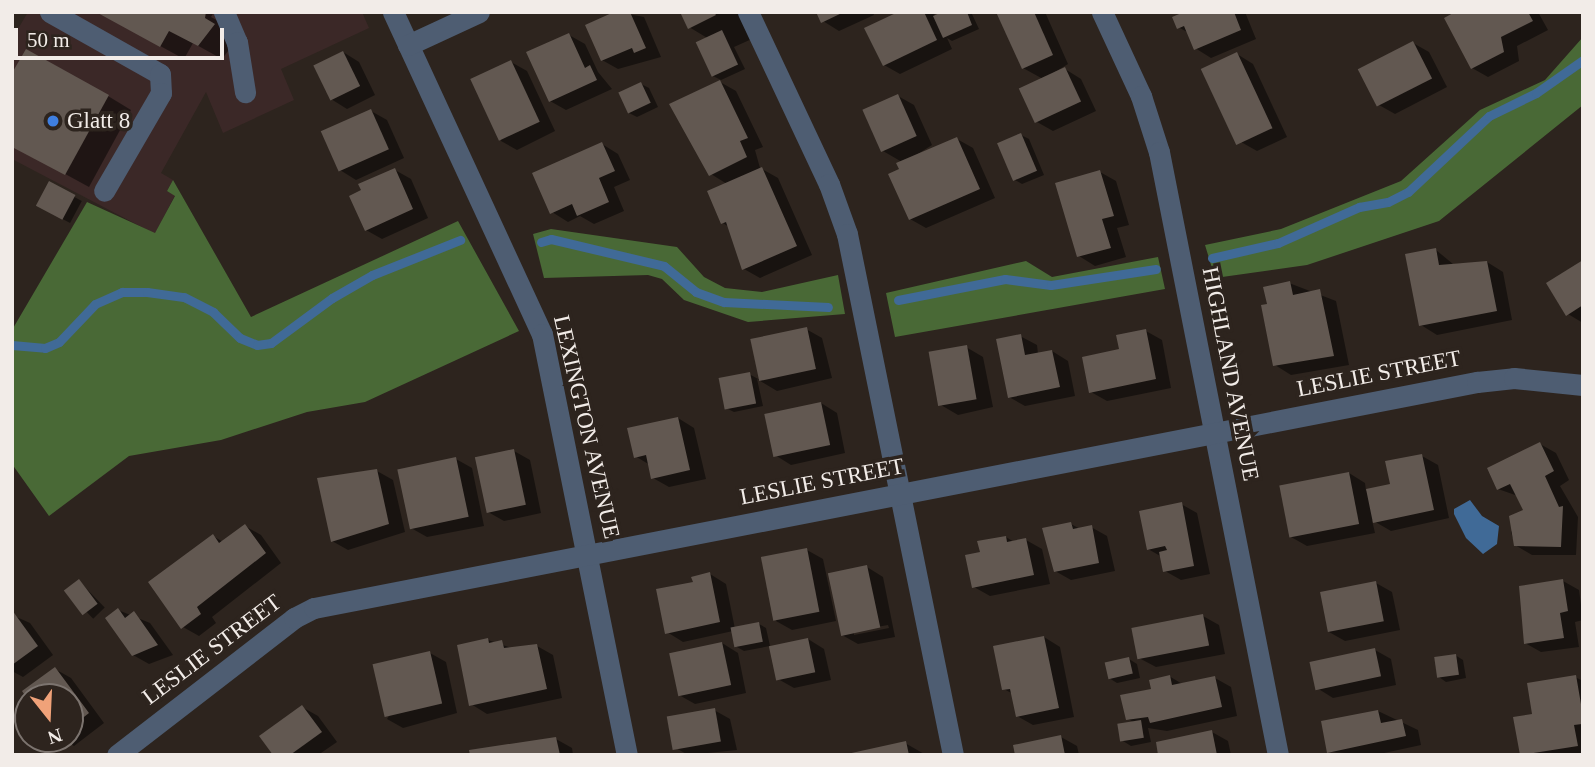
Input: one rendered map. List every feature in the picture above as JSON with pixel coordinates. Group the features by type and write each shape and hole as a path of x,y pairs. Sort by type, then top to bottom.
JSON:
{"street":[{"path":"50,12 160,74 161,93 104,191"},
{"path":"223,12 237,42 246,92"},
{"name":"LEXINGTON AVENUE","path":"393,12 542,334 627,755"},
{"path":"408,46 479,12"},
{"path":"748,12 829,184 847,234 953,755"},
{"name":"HIGHLAND AVENUE","path":"1102,12 1142,96 1159,152 1278,755"},
{"name":"LESLIE STREET","path":"117,755 294,618 314,608 1477,382 1514,378 1583,386"}],"shaded area":[{"path":"28,12 362,12 369,28 281,69 294,100 223,133 206,92 161,173 173,180 167,191 175,195 155,234 12,159 12,39"}],"green space":[{"path":"1583,37 1583,105 1439,221 1307,265 1215,278 1205,245 1281,229 1401,181 1480,110 1545,80"},
{"path":"173,180 251,317 458,221 519,331 365,402 307,412 221,440 129,456 49,516 12,464 12,330 87,202 155,233 175,196 167,191"},
{"path":"551,229 677,247 704,277 725,288 762,292 838,275 845,314 748,322 684,300 662,279 648,275 544,278 533,234"},
{"path":"1158,257 1165,289 895,337 886,293 1026,261 1052,277"}],"water":[{"path":"1470,500 1482,516 1499,526 1497,544 1483,554 1466,538 1454,514 1454,509"}],"building":[{"path":"96,12 206,12 205,18 215,24 198,46 169,31 160,47"},
{"path":"614,12 630,12 646,48 634,53 632,48 601,61 585,25"},
{"path":"680,12 714,12 716,15 688,29"},
{"path":"816,12 844,12 821,23"},
{"path":"898,12 924,12 937,40 883,66 864,28"},
{"path":"942,12 967,12 972,25 943,38 933,16"},
{"path":"996,12 1034,12 1053,55 1022,69"},
{"path":"1184,12 1234,12 1241,30 1194,50 1184,26 1177,29 1172,17"},
{"path":"1455,12 1528,12 1533,21 1501,37 1504,52 1471,69 1444,18"},
{"path":"722,30 738,64 712,77 696,42"},
{"path":"569,33 585,68 590,65 597,80 549,102 526,52"},
{"path":"1413,41 1432,78 1377,107 1358,69"},
{"name":"Glatt 8","path":"26,49 109,95 65,175 12,147 12,73"},
{"path":"343,51 360,86 330,101 313,65"},
{"path":"1237,52 1272,128 1236,145 1201,69"},
{"path":"511,60 540,122 499,141 470,79"},
{"path":"1065,67 1081,101 1035,123 1019,89"},
{"path":"720,80 748,138 740,141 747,157 709,176 669,104"},
{"path":"641,82 651,103 628,113 618,93"},
{"path":"898,94 917,136 881,152 862,110"},
{"path":"371,109 389,149 339,172 321,131"},
{"path":"1021,133 1037,171 1013,181 997,143"},
{"path":"957,137 980,189 909,220 888,174 899,169 896,163"},
{"path":"602,142 615,171 599,178 609,202 577,216 572,204 550,214 532,173"},
{"path":"762,167 797,246 742,270 726,222 721,224 707,191"},
{"path":"395,168 413,209 365,231 349,196 361,190 358,184"},
{"path":"1100,170 1114,216 1102,219 1111,248 1077,257 1055,183"},
{"path":"49,181 75,195 62,220 36,206"},
{"path":"1436,248 1439,265 1487,261 1497,311 1419,326 1405,254"},
{"path":"1583,260 1583,305 1566,316 1546,283"},
{"path":"1290,281 1293,295 1320,289 1334,356 1273,366 1261,305 1267,304 1263,287"},
{"path":"807,327 816,369 759,381 750,339"},
{"path":"1146,329 1156,379 1089,393 1082,357 1119,349 1116,335"},
{"path":"1021,334 1025,355 1052,350 1060,387 1008,398 996,339"},
{"path":"967,345 977,399 938,406 929,352"},
{"path":"750,372 756,403 725,410 719,378"},
{"path":"821,402 830,445 773,457 764,414"},
{"path":"678,417 690,470 651,479 646,455 634,458 627,428"},
{"path":"1540,442 1554,471 1545,476 1559,507 1563,506 1561,547 1514,546 1509,516 1523,510 1510,484 1497,490 1487,468"},
{"path":"514,449 526,505 487,513 475,457"},
{"path":"1422,454 1434,510 1373,523 1366,489 1390,484 1385,461"},
{"path":"456,457 469,517 410,529 397,469"},
{"path":"377,469 389,524 331,542 317,478"},
{"path":"1349,472 1359,524 1289,538 1279,486"},
{"path":"1182,502 1194,566 1163,572 1159,552 1167,550 1165,546 1147,550 1139,511"},
{"path":"1071,522 1073,529 1092,525 1099,563 1054,572 1042,528"},
{"path":"245,524 266,553 197,607 201,614 181,629 148,582 213,534 219,543"},
{"path":"1006,536 1007,542 1026,538 1034,575 972,588 965,555 980,552 977,541"},
{"path":"807,548 819,612 773,621 761,557"},
{"path":"867,565 880,628 841,636 828,573"},
{"path":"710,572 720,622 665,634 656,589 693,582 691,577"},
{"path":"79,579 98,604 82,615 64,590"},
{"path":"1563,579 1568,611 1560,613 1564,638 1524,644 1519,586"},
{"path":"1376,581 1384,621 1328,632 1320,592"},
{"path":"118,608 125,618 134,611 158,645 132,656 105,618"},
{"path":"12,610 38,646 12,665"},
{"path":"1203,614 1209,645 1137,659 1131,628"},
{"path":"759,622 763,642 734,647 731,628"},
{"path":"1044,636 1059,708 1016,717 1010,689 1002,690 993,646"},
{"path":"488,638 489,643 502,640 504,648 537,644 547,689 469,706 457,645"},
{"path":"808,638 815,672 776,681 769,646"},
{"path":"722,642 731,685 678,696 669,653"},
{"path":"1375,648 1381,676 1315,690 1309,662"},
{"path":"430,651 442,704 385,717 373,664"},
{"path":"1456,654 1459,675 1437,678 1434,657"},
{"path":"1129,657 1133,674 1108,679 1105,663"},
{"path":"55,667 67,683 33,683"},
{"path":"1170,675 1172,685 1215,676 1222,707 1150,723 1148,717 1126,720 1120,695 1151,689 1149,680"},
{"path":"1576,675 1582,710 1582,724 1574,725 1578,746 1520,755 1513,717 1532,714 1527,683"},
{"path":"302,705 322,732 290,755 273,755 259,736"},
{"path":"715,708 721,741 673,750 667,717"},
{"path":"1378,710 1381,723 1402,719 1406,736 1327,753 1321,721"},
{"path":"1141,720 1144,738 1120,742 1117,724"},
{"path":"1212,730 1217,755 1158,755 1156,742"},
{"path":"1061,735 1065,755 1015,755 1013,745"},
{"path":"556,737 560,755 470,755 469,750"},
{"path":"906,741 909,755 847,755 847,754"}],"waterway":[{"path":"1212,258 1278,243 1359,207 1388,202 1408,192 1489,116 1536,93 1583,60"},
{"path":"541,242 551,239 664,266 696,292 724,302 828,307"},
{"path":"12,345 45,348 59,342 95,304 122,292 184,297 213,312 240,338 257,345 271,343 332,298 372,275 460,240"},
{"path":"898,300 1005,279 1051,285 1156,269"}],"place":[{"name":"Glatt 8","path":"53,121"}]}
